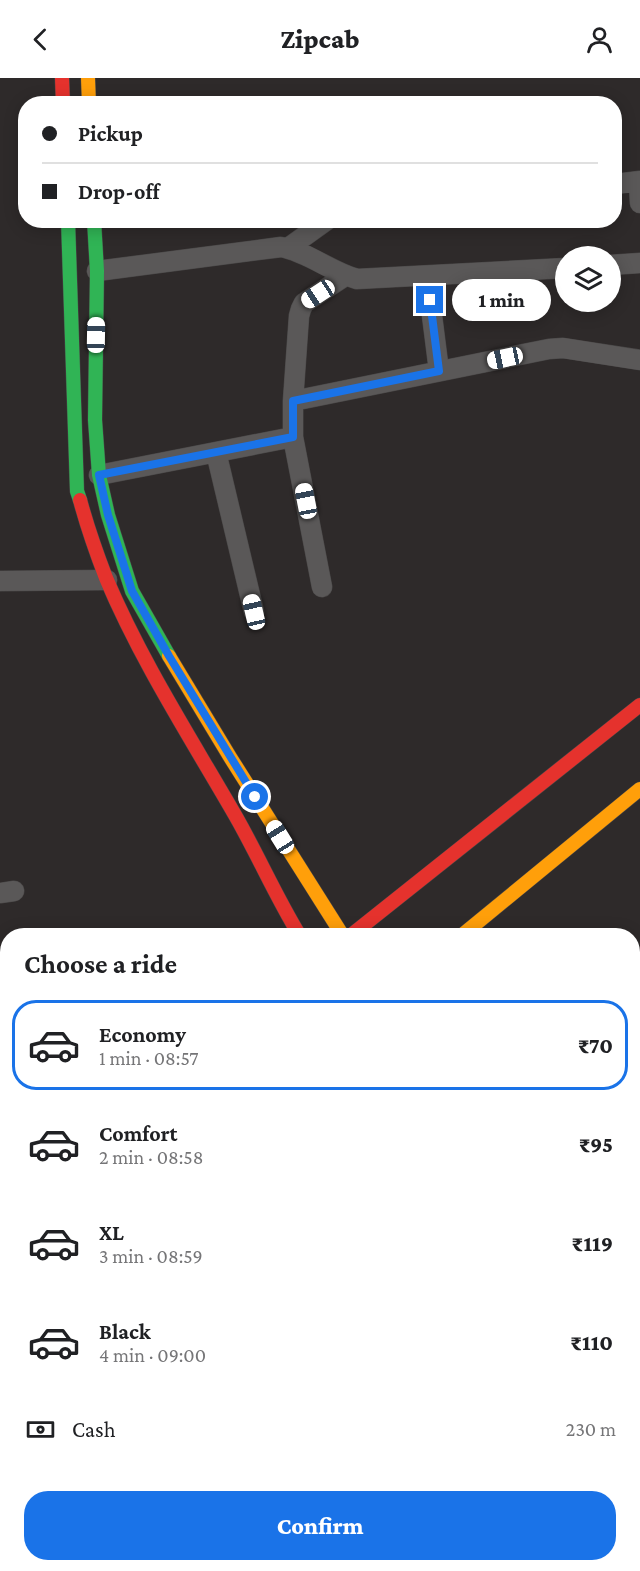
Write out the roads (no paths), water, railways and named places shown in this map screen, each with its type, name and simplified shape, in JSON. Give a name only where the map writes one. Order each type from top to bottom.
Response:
[{"type":"street","points":[[62,78],[63,96]]},
{"type":"street","points":[[88,78],[89,96]]},
{"type":"street","points":[[622,183],[639,182],[640,203]]},
{"type":"street","points":[[68,228],[77,491],[82,511],[107,580],[138,647],[241,825],[285,914],[295,928]]},
{"type":"street","points":[[94,228],[97,271],[94,420],[99,475],[108,515],[132,591],[218,737],[338,928]]},
{"type":"street","points":[[288,248],[316,228]]},
{"type":"street","points":[[97,271],[281,247],[288,248],[345,276],[369,280],[555,269]]},
{"type":"street","points":[[621,264],[640,263]]},
{"type":"street","points":[[322,587],[293,437],[293,401],[301,309],[304,303],[345,276]]},
{"type":"street","points":[[427,276],[439,371]]},
{"type":"street","points":[[293,401],[556,348],[640,360]]},
{"type":"street","points":[[99,475],[293,437]]},
{"type":"street","points":[[216,452],[254,612]]},
{"type":"street","points":[[0,581],[107,580]]},
{"type":"street","points":[[360,928],[640,705]]},
{"type":"street","points":[[471,928],[640,789]]}]
